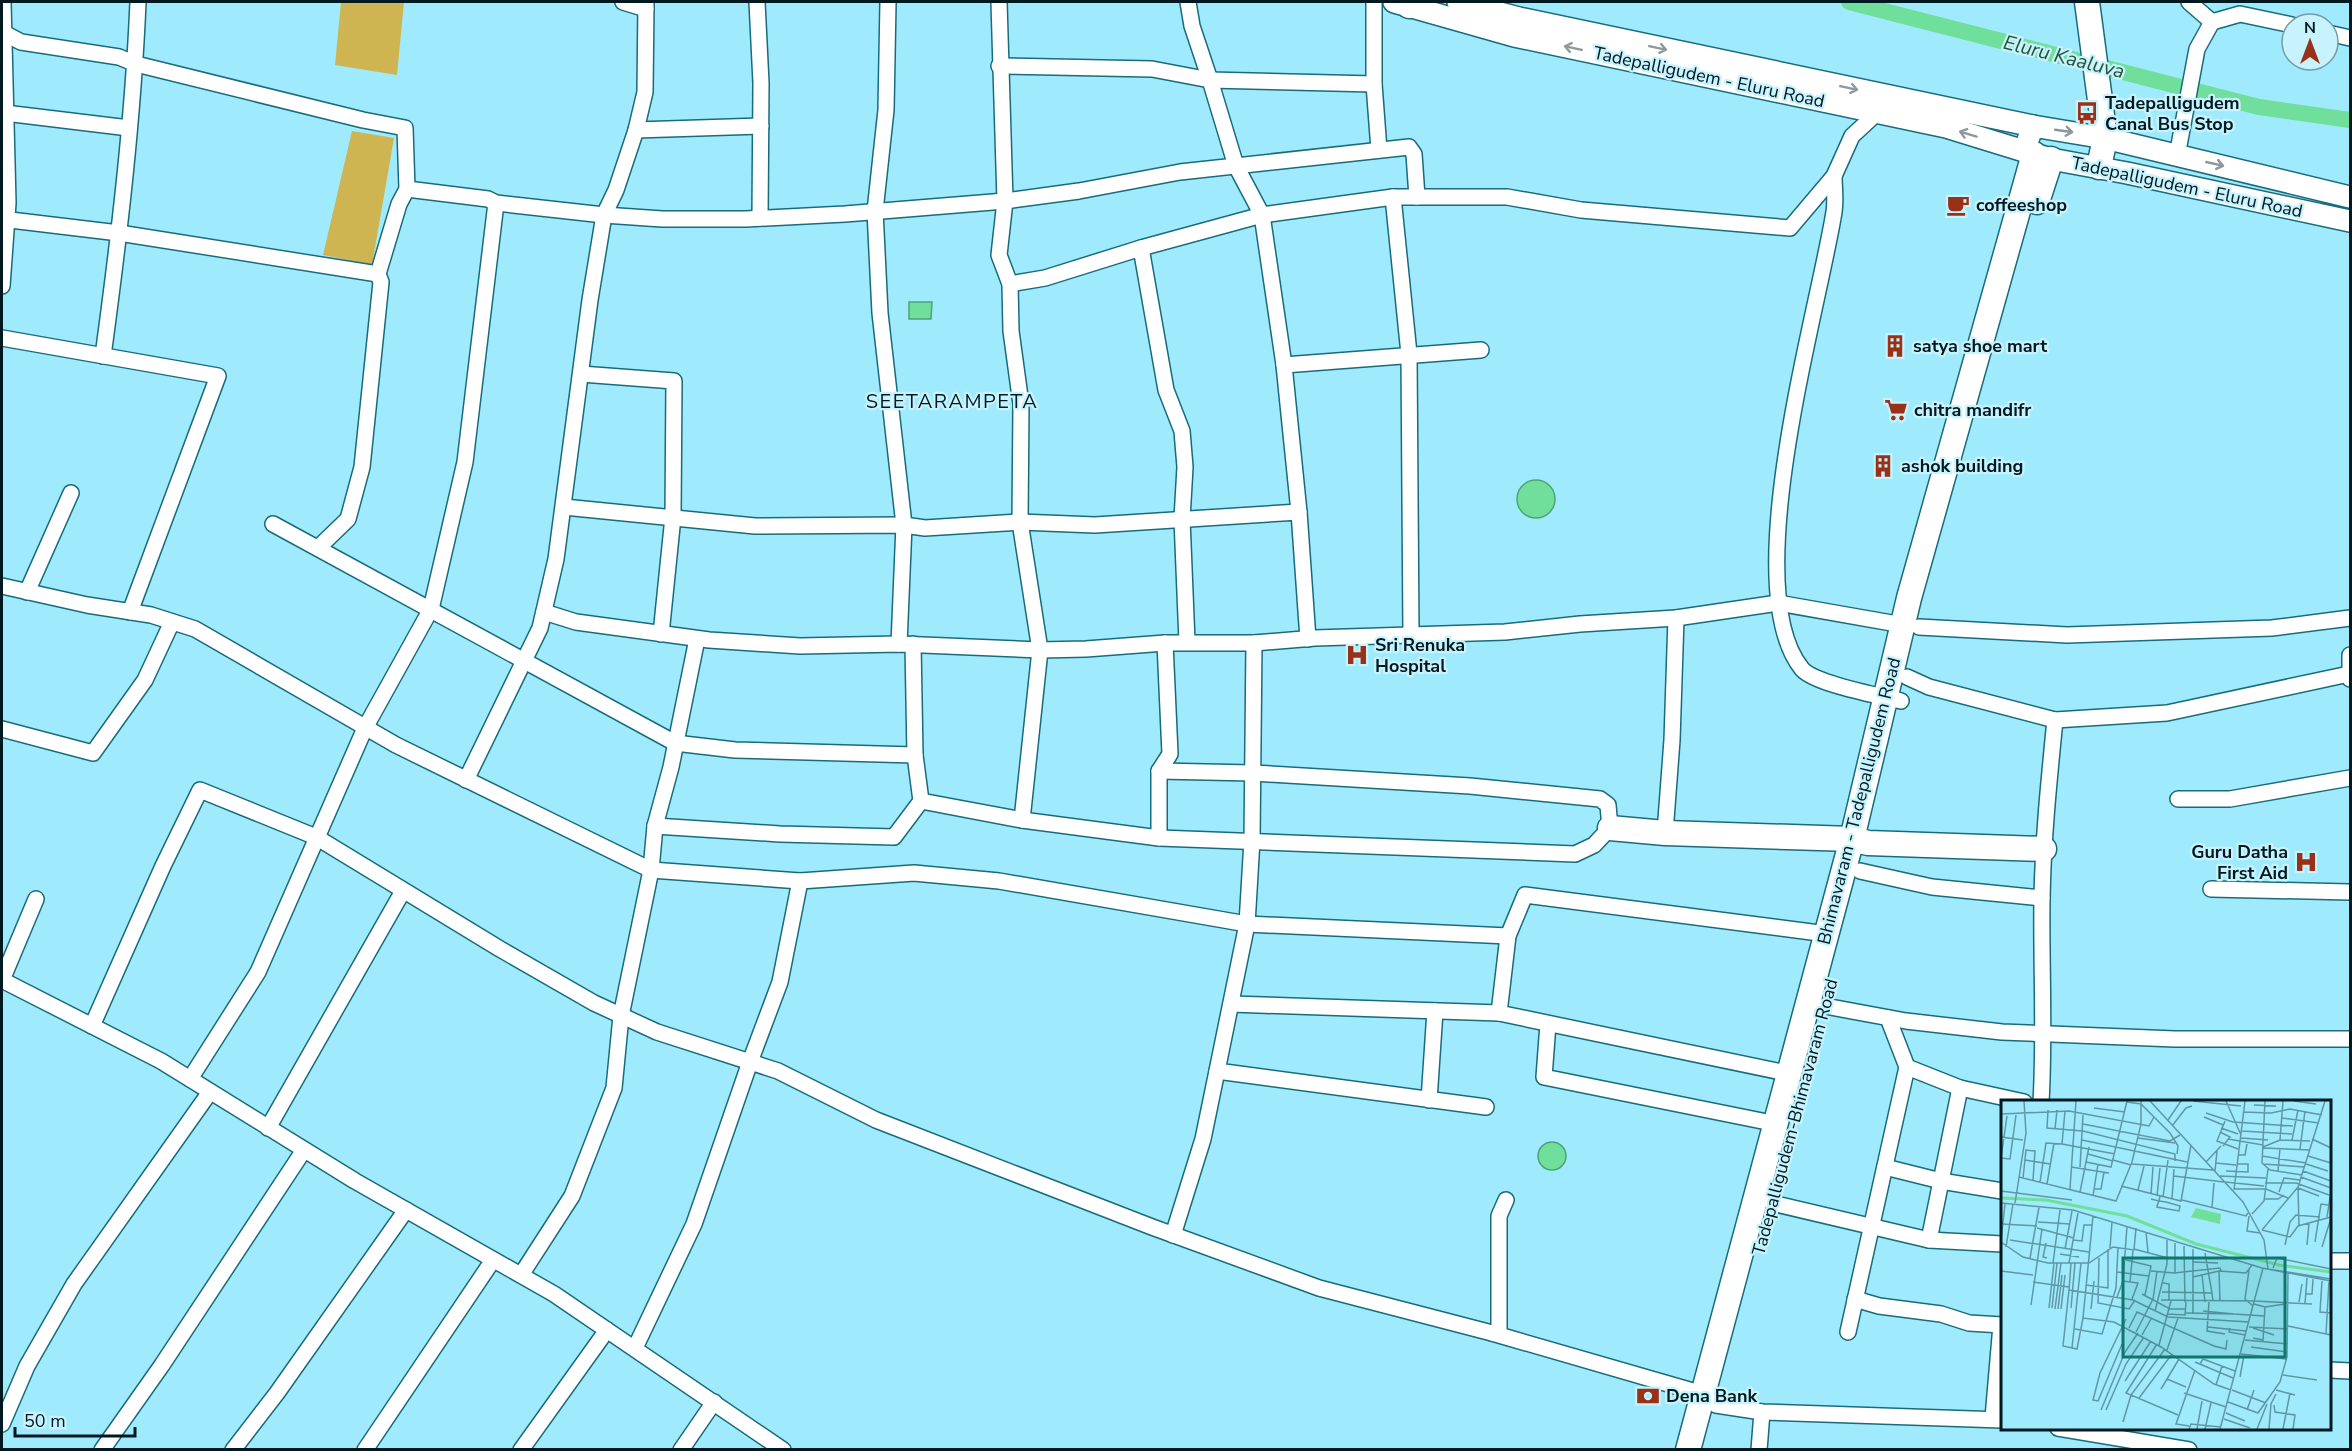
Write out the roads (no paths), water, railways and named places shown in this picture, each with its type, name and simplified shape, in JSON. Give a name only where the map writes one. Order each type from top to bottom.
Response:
[{"type":"main road","name":"Tadepalligudem - Eluru Road","points":[[1458,2],[1519,18],[2033,126],[2105,138],[2350,197]]},
{"type":"main road","points":[[2087,2],[2105,138],[2099,167]]},
{"type":"main road","name":"Tadepalligudem - Eluru Road","points":[[1405,3],[1514,36],[1946,127],[2036,155],[2350,221]]},
{"type":"main road","points":[[2033,126],[2036,155]]},
{"type":"main road","name":"Bhimavaram - Tadepalligudem Road","points":[[1893,699],[2003,260],[2036,155]]},
{"type":"main road","name":"Tadepalligudem-Bhimavaram Road","points":[[1704,1449],[1709,1399],[1772,1203],[1825,1006],[1846,895],[1860,871],[1860,841],[1893,699],[1907,677],[1911,626]]},
{"type":"main road","points":[[1610,828],[1665,833],[2044,849]]},
{"type":"main road","name":"Bhimavaram - Tadepalligudem Road","points":[[1688,1449],[1709,1399],[1827,934],[1846,895],[1860,841]]},
{"type":"street","points":[[2,286],[4,219],[8,203],[3,2]]},
{"type":"street","points":[[103,356],[119,233],[136,64],[138,2]]},
{"type":"street","points":[[466,780],[540,628],[556,559],[590,300],[604,216],[616,190],[636,130],[645,92],[646,5],[623,2]]},
{"type":"street","points":[[757,2],[761,126],[760,218]]},
{"type":"street","points":[[655,826],[780,834],[894,837],[921,801],[906,644],[904,525],[880,313],[875,211],[886,110],[888,2]]},
{"type":"street","points":[[999,2],[999,66],[1005,201],[999,255],[1010,284],[1011,331],[1021,404],[1020,522],[1040,650],[1022,820]]},
{"type":"street","points":[[1188,2],[1192,26],[1236,166],[1262,215],[1284,365],[1299,512],[1308,639]]},
{"type":"street","points":[[1374,2],[1374,84],[1379,150]]},
{"type":"street","points":[[2189,2],[2212,22]]},
{"type":"street","points":[[2177,156],[2197,49],[2212,22],[2240,14],[2280,22]]},
{"type":"street","points":[[3,32],[21,42],[119,57],[136,64],[363,120],[405,128],[407,189],[399,204],[378,274],[381,282],[362,467],[348,519],[318,548]]},
{"type":"street","points":[[999,66],[1152,69],[1210,80],[1374,84]]},
{"type":"street","points":[[1010,284],[1045,278],[1141,248],[1262,215],[1393,197],[1507,197],[1581,210],[1790,228],[1834,176],[1852,136],[1878,112]]},
{"type":"street","points":[[5,113],[129,128]]},
{"type":"street","points":[[636,130],[761,126]]},
{"type":"street","points":[[407,189],[604,216],[662,219],[760,218],[1005,201],[1180,172],[1409,147],[1414,154],[1417,197]]},
{"type":"street","points":[[1834,176],[1834,210],[1793,410],[1785,467],[1777,552],[1778,603],[1790,646],[1803,671],[1834,685],[1893,699]]},
{"type":"street","points":[[1393,197],[1409,354],[1411,636]]},
{"type":"street","points":[[190,1079],[258,972],[365,728],[430,609],[465,462],[496,203]]},
{"type":"street","points":[[4,219],[119,233],[378,274]]},
{"type":"street","points":[[1141,248],[1166,390],[1182,431],[1185,467],[1182,519],[1187,642]]},
{"type":"street","points":[[2,338],[218,376],[130,612]]},
{"type":"street","points":[[1284,365],[1481,350]]},
{"type":"street","points":[[581,374],[674,381],[673,517],[661,634]]},
{"type":"street","points":[[27,592],[71,493]]},
{"type":"street","points":[[564,507],[755,526],[904,525],[925,528],[1020,522],[1095,525],[1299,512]]},
{"type":"street","points":[[273,524],[675,743],[735,750],[915,755]]},
{"type":"street","points":[[2,586],[130,612],[195,629],[365,728],[651,870],[800,881],[914,873],[999,881],[1247,924],[1508,936]]},
{"type":"street","points":[[544,612],[576,622],[697,639],[800,646],[906,644],[1040,650],[1187,642],[1254,643],[1505,632],[1580,624],[1676,618],[1778,603],[1911,626],[2067,635],[2272,628],[2350,618]]},
{"type":"street","points":[[1665,833],[1672,740],[1676,618]]},
{"type":"street","points":[[2,729],[93,753],[146,680],[172,622]]},
{"type":"street","points":[[521,1275],[572,1196],[614,1088],[621,1016],[651,870],[655,826],[671,767],[697,639]]},
{"type":"street","points":[[1159,838],[1159,771],[1170,754],[1165,643]]},
{"type":"street","points":[[1173,1235],[1203,1139],[1247,924],[1252,840],[1254,643]]},
{"type":"street","points":[[1907,677],[1929,687],[2055,720],[2167,712],[2350,677],[2350,655]]},
{"type":"street","points":[[2041,1100],[2042,898],[2055,720]]},
{"type":"street","points":[[921,801],[1022,820],[1159,838],[1575,854],[1594,845],[1610,828],[1608,805],[1600,799],[1470,786],[1253,773],[1159,771]]},
{"type":"street","points":[[2178,800],[2230,800],[2350,778]]},
{"type":"street","points":[[92,1026],[163,866],[200,790],[316,837],[500,949],[621,1016],[657,1032],[778,1071],[876,1120],[1173,1235],[1318,1288],[1492,1333],[1709,1399],[1762,1412],[1998,1419],[2001,1348]]},
{"type":"street","points":[[1860,871],[1932,887],[2042,898]]},
{"type":"street","points":[[635,1348],[694,1224],[780,982],[800,881]]},
{"type":"street","points":[[2211,889],[2350,892]]},
{"type":"street","points":[[268,1128],[404,891]]},
{"type":"street","points":[[1499,1013],[1508,936],[1526,895],[1827,934]]},
{"type":"street","points":[[36,899],[2,980],[161,1061],[304,1150],[554,1294],[783,1449]]},
{"type":"street","points":[[1232,1004],[1499,1013],[1791,1074]]},
{"type":"street","points":[[1825,1006],[1888,1018],[2002,1032],[2175,1039],[2350,1039]]},
{"type":"street","points":[[1429,1100],[1435,1011]]},
{"type":"street","points":[[1848,1332],[1907,1067],[1888,1018]]},
{"type":"street","points":[[1548,1024],[1544,1077],[1777,1124]]},
{"type":"street","points":[[1907,1067],[1959,1088],[2019,1100]]},
{"type":"street","points":[[1217,1071],[1486,1107]]},
{"type":"street","points":[[1929,1239],[1959,1088]]},
{"type":"street","points":[[2,1419],[27,1366],[74,1284],[210,1092]]},
{"type":"street","points":[[102,1449],[162,1365],[304,1150]]},
{"type":"street","points":[[1885,1167],[1941,1181],[2001,1191]]},
{"type":"street","points":[[1492,1333],[1499,1331],[1499,1216],[1506,1200]]},
{"type":"street","points":[[1772,1203],[1929,1239],[2001,1244]]},
{"type":"street","points":[[233,1449],[277,1393],[406,1210]]},
{"type":"street","points":[[365,1449],[493,1260]]},
{"type":"street","points":[[2331,1261],[2350,1261]]},
{"type":"street","points":[[1855,1299],[1879,1306],[1941,1314],[1970,1323],[2001,1325]]},
{"type":"street","points":[[521,1449],[607,1330]]},
{"type":"street","points":[[2331,1370],[2350,1371]]},
{"type":"street","points":[[681,1449],[714,1402]]},
{"type":"street","points":[[1759,1449],[1762,1412]]},
{"type":"street","points":[[2070,1430],[2189,1449]]},
{"type":"waterway","name":"Eluru Kaaluva","points":[[1849,2],[2259,107],[2350,120]]},
{"type":"place","name":"Tadepalligudem Canal Bus Stop","points":[[2087,113]]},
{"type":"place","name":"coffeeshop","points":[[1958,205]]},
{"type":"place","name":"satya shoe mart","points":[[1895,346]]},
{"type":"place","name":"chitra mandifr","points":[[1896,410]]},
{"type":"place","name":"ashok building","points":[[1883,466]]},
{"type":"place","name":"Sri Renuka Hospital","points":[[1357,655]]},
{"type":"place","name":"Guru Datha First Aid","points":[[2306,862]]},
{"type":"place","name":"Dena Bank","points":[[1648,1396]]},
{"type":"district","name":"SEETARAMPETA","points":[[952,401]]}]
